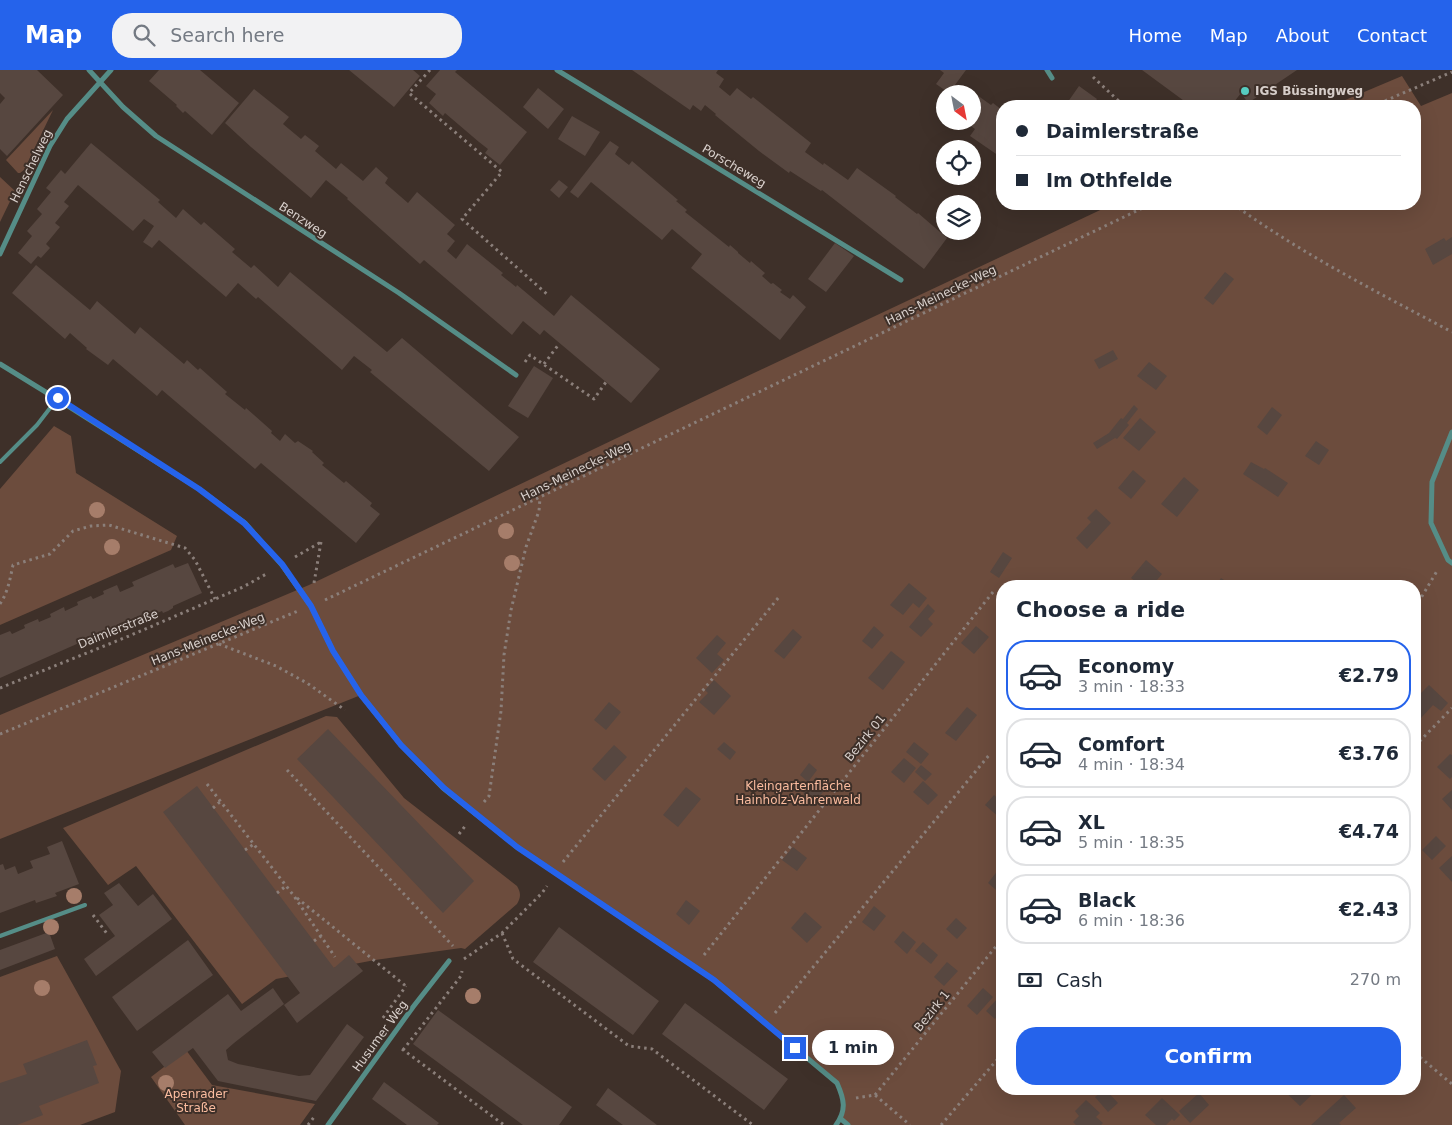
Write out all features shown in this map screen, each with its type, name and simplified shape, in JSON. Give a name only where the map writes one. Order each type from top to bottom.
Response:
[{"type":"street","name":"Benzweg","points":[[89,70],[123,107],[156,136],[399,293],[516,375]]},
{"type":"street","name":"Henschelweg","points":[[0,254],[50,146],[67,119],[111,70]]},
{"type":"street","name":"Porscheweg","points":[[557,70],[901,280]]},
{"type":"street","points":[[1047,70],[1052,78]]},
{"type":"street","points":[[0,364],[58,398],[199,489],[244,523],[282,564],[311,606],[333,651],[361,695],[401,745],[444,788],[474,814],[517,847],[714,980],[837,1083],[844,1100],[840,1119],[836,1125]]},
{"type":"street","points":[[1450,562],[1431,523],[1432,482],[1452,432]]},
{"type":"street","name":"Husumer Weg","points":[[328,1125],[449,961]]},
{"type":"street","points":[[840,1119],[848,1125]]},
{"type":"lane","points":[[0,462],[37,424],[58,398]]},
{"type":"lane","points":[[0,936],[85,904]]},
{"type":"path","points":[[430,70],[409,93],[502,172],[462,219],[548,295]]},
{"type":"path","points":[[1387,100],[1452,72]]},
{"type":"path","points":[[1093,77],[1118,100]]},
{"type":"path","name":"Hans-Meinecke-Weg","points":[[0,734],[348,590],[1139,210]]},
{"type":"path","points":[[1241,210],[1266,228],[1343,274],[1452,332]]},
{"type":"path","points":[[544,364],[559,344]]},
{"type":"path","points":[[516,375],[530,355],[594,399],[606,382]]},
{"type":"path","points":[[489,796],[501,711],[504,655],[511,610],[526,547],[540,511],[540,497]]},
{"type":"path","points":[[0,604],[4,598],[13,565],[50,554],[74,531],[91,526],[109,525],[184,548],[195,560],[215,599]]},
{"type":"path","points":[[311,606],[321,542]]},
{"type":"path","points":[[1421,598],[1437,570],[1450,562]]},
{"type":"path","name":"Daimlerstraße","points":[[0,688],[243,587]]},
{"type":"path","name":"Bezirk 01","points":[[694,967],[994,592]]},
{"type":"path","points":[[555,872],[779,597]]},
{"type":"path","points":[[218,644],[276,666],[307,683],[344,710]]},
{"type":"path","points":[[1421,740],[1452,708]]},
{"type":"path","points":[[766,1024],[990,754]]},
{"type":"path","points":[[287,770],[466,959]]},
{"type":"path","points":[[208,784],[294,896],[334,957]]},
{"type":"path","points":[[213,808],[221,801]]},
{"type":"path","points":[[245,850],[254,844]]},
{"type":"path","points":[[277,893],[286,886]]},
{"type":"path","points":[[449,961],[466,959],[502,933],[542,893]]},
{"type":"path","points":[[294,896],[420,998]]},
{"type":"path","points":[[85,904],[108,935]]},
{"type":"path","points":[[502,933],[513,959],[629,1046],[652,1049],[753,1125]]},
{"type":"path","points":[[314,941],[321,936]]},
{"type":"path","name":"Bezirk 1","points":[[875,1095],[996,946]]},
{"type":"path","points":[[389,1040],[504,1125]]},
{"type":"path","points":[[1421,1058],[1452,1084]]},
{"type":"path","points":[[941,1125],[996,1061]]},
{"type":"path","points":[[844,1100],[875,1095],[910,1125]]},
{"type":"green space","name":"Kleingartenfläche Hainholz-Vahrenwald","points":[[1402,76],[1417,100],[1345,100]]},
{"type":"green space","name":"Kleingartenfläche Hainholz-Vahrenwald","points":[[1452,93],[1452,1125],[848,1125],[841,1119],[844,1100],[837,1083],[714,979],[517,847],[443,788],[401,745],[361,695],[0,839],[0,715],[309,585],[1100,210],[1421,210],[1421,106]]},
{"type":"green space","points":[[53,110],[24,170],[18,173],[6,160]]},
{"type":"green space","points":[[0,177],[15,191],[0,222]]},
{"type":"green space","points":[[54,426],[71,436],[76,473],[177,536],[171,550],[0,625],[0,489]]},
{"type":"green space","points":[[326,716],[337,717],[404,798],[517,886],[520,893],[519,899],[517,904],[465,949],[375,960],[276,979],[242,1004],[136,866],[108,885],[63,828]]},
{"type":"green space","points":[[57,956],[121,1071],[115,1112],[80,1125],[0,1125],[0,977]]},
{"type":"green space","name":"Apenrader Straße","points":[[186,1050],[212,1085],[315,1104],[300,1125],[185,1125],[151,1077]]},
{"type":"building","points":[[0,70],[37,70],[63,95],[7,156],[0,149],[0,104],[5,98],[0,93]]},
{"type":"building","points":[[159,70],[200,70],[239,103],[212,135],[185,111],[183,113],[177,105],[149,81]]},
{"type":"building","points":[[349,70],[413,70],[420,76],[394,107]]},
{"type":"building","points":[[440,70],[457,70],[455,72],[527,132],[500,165],[485,153],[488,149],[445,113],[443,116],[429,103],[436,94],[426,86]]},
{"type":"building","points":[[632,70],[718,70],[716,73],[724,79],[719,87],[730,96],[737,88],[751,99],[753,97],[811,143],[805,152],[848,180],[857,168],[936,229],[936,240],[946,240],[924,269],[822,190],[790,171],[789,173],[759,151],[705,105],[701,111],[693,105],[690,110]]},
{"type":"building","points":[[940,70],[966,70],[955,85],[937,85],[936,84],[944,73]]},
{"type":"building","points":[[1142,70],[1297,70],[1252,100],[1246,100],[1241,93],[1236,100],[1183,100]]},
{"type":"building","points":[[1079,86],[1097,99],[1096,100],[1069,100]]},
{"type":"building","points":[[538,88],[564,109],[548,129],[523,107]]},
{"type":"building","points":[[254,89],[289,117],[283,124],[301,139],[305,135],[319,146],[315,151],[336,169],[341,163],[363,181],[376,167],[388,178],[385,183],[408,203],[417,192],[455,225],[447,234],[455,241],[447,251],[456,259],[467,244],[503,273],[501,275],[516,287],[517,285],[554,316],[571,295],[660,369],[631,403],[544,330],[540,335],[523,321],[512,335],[424,260],[420,264],[326,180],[311,198],[225,123]]},
{"type":"building","points":[[981,98],[991,105],[993,103],[996,105],[996,154],[981,144],[981,140],[976,140],[970,136],[974,130],[981,130]]},
{"type":"building","points":[[572,116],[600,132],[585,156],[558,139]]},
{"type":"building","points":[[610,141],[619,147],[615,154],[629,165],[632,161],[678,200],[676,201],[687,210],[685,212],[765,273],[762,276],[782,290],[780,292],[790,299],[793,295],[806,307],[780,340],[691,268],[702,254],[672,229],[662,240],[591,182],[578,198],[570,192]]},
{"type":"building","points":[[91,143],[160,200],[158,202],[176,218],[183,209],[201,225],[204,222],[235,249],[232,252],[251,268],[254,265],[278,287],[290,272],[387,352],[402,338],[519,437],[489,471],[370,372],[372,370],[354,356],[342,370],[258,297],[256,299],[238,283],[226,297],[159,240],[152,248],[143,242],[154,226],[144,219],[133,231],[78,185],[64,202],[69,206],[55,223],[60,227],[46,244],[50,248],[41,258],[38,256],[31,264],[18,253],[32,236],[27,231],[42,214],[37,209],[51,192],[46,188],[61,170],[65,174]]},
{"type":"building","points":[[559,180],[568,187],[559,198],[550,190]]},
{"type":"building","points":[[1452,237],[1452,254],[1433,265],[1425,249],[1444,238],[1446,241]]},
{"type":"building","points":[[835,243],[854,256],[826,292],[808,279]]},
{"type":"building","points":[[36,265],[90,310],[97,301],[135,334],[140,327],[184,364],[187,360],[198,370],[200,368],[227,392],[225,394],[245,410],[246,408],[272,431],[271,433],[280,441],[285,434],[295,443],[298,441],[313,451],[324,463],[322,465],[344,483],[346,481],[372,503],[370,506],[380,514],[356,543],[261,463],[255,469],[162,390],[157,396],[113,359],[108,365],[86,349],[70,333],[65,339],[12,293]]},
{"type":"building","points":[[1225,272],[1234,279],[1213,305],[1204,298]]},
{"type":"building","points":[[1113,350],[1118,359],[1099,369],[1094,360]]},
{"type":"building","points":[[1149,362],[1167,376],[1156,390],[1137,376]]},
{"type":"building","points":[[534,366],[553,378],[528,418],[508,406]]},
{"type":"building","points":[[1134,405],[1138,409],[1127,423],[1129,425],[1117,439],[1115,438],[1097,449],[1093,443],[1109,433]]},
{"type":"building","points":[[1272,407],[1282,415],[1267,435],[1257,427]]},
{"type":"building","points":[[1140,418],[1156,432],[1139,451],[1123,438]]},
{"type":"building","points":[[1316,441],[1329,450],[1319,465],[1305,456]]},
{"type":"building","points":[[1251,462],[1265,468],[1288,483],[1278,497],[1243,474]]},
{"type":"building","points":[[1133,470],[1146,481],[1131,499],[1118,488]]},
{"type":"building","points":[[1184,477],[1199,490],[1177,517],[1161,504]]},
{"type":"building","points":[[1096,509],[1111,523],[1087,549],[1076,538],[1091,522],[1087,518]]},
{"type":"building","points":[[1003,552],[1012,558],[999,578],[990,572]]},
{"type":"building","points":[[1146,560],[1162,574],[1157,580],[1134,580],[1131,578]]},
{"type":"building","points":[[188,563],[202,593],[173,606],[168,611],[163,613],[162,611],[134,623],[133,620],[0,678],[0,635],[10,631],[12,634],[25,628],[24,625],[38,619],[39,622],[51,617],[50,614],[64,607],[65,611],[78,605],[77,602],[91,596],[93,599],[104,594],[103,591],[117,585],[120,592],[134,586],[132,582],[173,564],[175,568]]},
{"type":"building","points":[[909,583],[927,598],[919,608],[913,603],[903,615],[890,605]]},
{"type":"building","points":[[928,604],[935,611],[928,619],[933,624],[921,637],[909,627]]},
{"type":"building","points":[[874,626],[884,635],[872,649],[862,641]]},
{"type":"building","points":[[976,626],[989,637],[974,654],[961,643]]},
{"type":"building","points":[[793,629],[802,637],[784,659],[774,651]]},
{"type":"building","points":[[717,635],[726,643],[717,654],[724,660],[712,673],[696,658]]},
{"type":"building","points":[[891,651],[905,662],[883,690],[868,678]]},
{"type":"building","points":[[714,680],[731,696],[714,715],[699,702],[708,693],[705,690]]},
{"type":"building","points":[[1429,685],[1448,703],[1441,711],[1433,705],[1421,718],[1421,693]]},
{"type":"building","points":[[609,702],[621,712],[606,730],[594,720]]},
{"type":"building","points":[[967,707],[977,715],[956,741],[945,733]]},
{"type":"building","points":[[328,729],[474,881],[443,913],[297,759]]},
{"type":"building","points":[[724,742],[736,752],[730,760],[717,749]]},
{"type":"building","points":[[914,742],[929,754],[921,764],[906,752]]},
{"type":"building","points":[[614,745],[627,757],[605,781],[592,769]]},
{"type":"building","points":[[1450,754],[1452,755],[1452,777],[1450,779],[1437,767]]},
{"type":"building","points":[[904,758],[916,768],[904,783],[891,772]]},
{"type":"building","points":[[809,763],[817,770],[808,782],[800,775]]},
{"type":"building","points":[[921,765],[932,774],[925,781],[915,772]]},
{"type":"building","points":[[816,777],[828,786],[815,802],[803,793]]},
{"type":"building","points":[[923,781],[938,795],[928,805],[913,792]]},
{"type":"building","points":[[197,786],[334,968],[349,955],[363,971],[297,1023],[284,1005],[300,993],[163,812]]},
{"type":"building","points":[[686,787],[701,799],[678,827],[663,815]]},
{"type":"building","points":[[1452,790],[1452,810],[1442,799]]},
{"type":"building","points":[[994,795],[996,797],[996,815],[985,805]]},
{"type":"building","points":[[1436,836],[1446,846],[1432,860],[1422,850]]},
{"type":"building","points":[[62,841],[79,884],[55,893],[57,896],[36,903],[35,900],[0,913],[0,865],[3,864],[5,870],[15,866],[18,874],[33,868],[30,861],[50,854],[47,847]]},
{"type":"building","points":[[793,847],[807,858],[797,871],[782,860]]},
{"type":"building","points":[[1452,856],[1452,882],[1439,868]]},
{"type":"building","points":[[996,873],[996,890],[988,883]]},
{"type":"building","points":[[119,883],[138,906],[153,894],[172,919],[96,976],[84,959],[115,936],[99,915],[113,905],[104,893]]},
{"type":"building","points":[[686,900],[700,911],[689,925],[676,914]]},
{"type":"building","points":[[874,906],[886,916],[874,931],[862,922]]},
{"type":"building","points":[[805,912],[822,927],[807,943],[791,928]]},
{"type":"building","points":[[956,918],[967,928],[957,939],[946,929]]},
{"type":"building","points":[[559,927],[659,1001],[633,1035],[533,962]]},
{"type":"building","points":[[903,931],[916,942],[907,954],[894,942]]},
{"type":"building","points":[[49,932],[55,949],[0,970],[0,950]]},
{"type":"building","points":[[188,940],[213,975],[137,1031],[112,997]]},
{"type":"building","points":[[923,942],[938,955],[931,964],[915,951]]},
{"type":"building","points":[[947,962],[958,971],[944,986],[934,977]]},
{"type":"building","points":[[273,988],[284,1004],[226,1050],[228,1060],[238,1064],[299,1076],[310,1075],[347,1024],[364,1037],[316,1101],[218,1081],[193,1048],[165,1068],[152,1052],[228,994],[241,1011]]},
{"type":"building","points":[[983,988],[993,997],[977,1015],[967,1006]]},
{"type":"building","points":[[996,1000],[995,1019],[986,1011]]},
{"type":"building","points":[[685,1003],[788,1079],[764,1110],[662,1034]]},
{"type":"building","points":[[438,1010],[572,1107],[559,1125],[523,1125],[413,1044]]},
{"type":"building","points":[[87,1040],[97,1065],[93,1066],[99,1083],[39,1106],[43,1115],[17,1125],[0,1125],[0,1083],[27,1074],[23,1064]]},
{"type":"building","points":[[384,1082],[439,1123],[437,1125],[407,1125],[372,1099]]},
{"type":"building","points":[[608,1088],[657,1125],[623,1125],[596,1105]]},
{"type":"building","points":[[1098,1095],[1111,1095],[1118,1103],[1108,1112],[1095,1097]]},
{"type":"building","points":[[1197,1095],[1201,1095],[1209,1105],[1190,1123],[1179,1111]]},
{"type":"building","points":[[1288,1095],[1312,1095],[1300,1106]]},
{"type":"building","points":[[1344,1095],[1356,1108],[1339,1123],[1341,1125],[1311,1125]]},
{"type":"building","points":[[1162,1098],[1180,1115],[1166,1125],[1156,1125],[1145,1115]]},
{"type":"building","points":[[1086,1100],[1100,1113],[1096,1117],[1103,1123],[1101,1125],[1076,1125],[1073,1122],[1079,1116],[1075,1111]]},
{"type":"place","name":"IGS Büssingweg","points":[[1245,91]]},
{"type":"route","points":[[58,398],[199,489],[244,523],[282,564],[311,606],[333,651],[361,695],[401,745],[444,788],[517,847],[714,980],[795,1048]]}]
